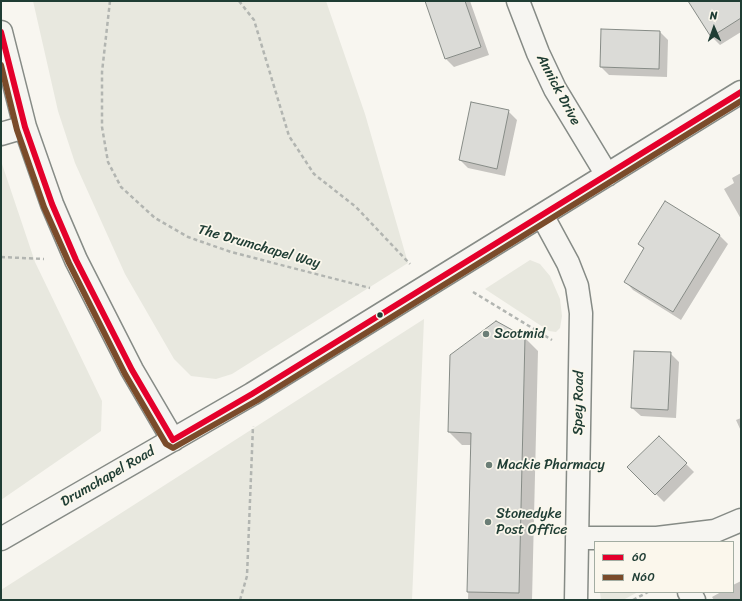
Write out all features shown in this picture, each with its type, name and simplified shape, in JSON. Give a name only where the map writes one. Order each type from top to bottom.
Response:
[{"type":"street","name":"Annick Drive","points":[[518,1],[538,53],[555,89],[606,175]]},
{"type":"street","points":[[1,32],[25,127],[52,204],[76,260],[132,370],[173,440]]},
{"type":"street","name":"Drumchapel Road","points":[[1,539],[252,394],[741,92]]},
{"type":"street","points":[[1,134],[25,127]]},
{"type":"street","name":"Spey Road","points":[[542,215],[568,263],[577,286],[581,313],[576,600]]},
{"type":"street","points":[[577,538],[659,540],[715,531],[741,520]]},
{"type":"path","name":"The Drumchapel Way","points":[[110,1],[102,72],[102,127],[108,162],[121,187],[155,218],[188,237],[231,252],[362,285],[404,300]]},
{"type":"path","points":[[239,1],[254,20],[289,136],[314,174],[356,207],[437,280],[580,357]]},
{"type":"path","points":[[1,257],[76,260]]},
{"type":"path","points":[[240,600],[247,576],[253,438],[252,394]]},
{"type":"path","points":[[633,600],[646,593]]},
{"type":"shaded area","points":[[33,1],[326,1],[365,114],[408,263],[232,374],[216,379],[191,376],[174,359],[125,274],[75,163],[58,111]]},
{"type":"shaded area","points":[[1,161],[35,262],[102,401],[101,431],[1,500]]},
{"type":"shaded area","points":[[530,260],[540,264],[550,276],[560,299],[562,316],[560,328],[556,332],[549,331],[485,289]]},
{"type":"shaded area","points":[[424,319],[412,600],[1,600],[1,590]]},
{"type":"shaded area","points":[[600,593],[636,593],[623,600],[601,600]]},
{"type":"building","points":[[425,1],[465,1],[481,47],[445,59]]},
{"type":"building","points":[[688,1],[741,1],[741,18],[711,37]]},
{"type":"building","points":[[601,29],[660,31],[659,69],[600,67]]},
{"type":"building","points":[[471,102],[509,110],[497,169],[459,160]]},
{"type":"building","points":[[665,201],[720,235],[673,312],[624,282],[644,248],[638,244]]},
{"type":"building","points":[[496,321],[525,337],[519,593],[467,592],[471,433],[448,432],[450,355]]},
{"type":"building","points":[[634,351],[671,352],[668,410],[631,408]]},
{"type":"building","points":[[659,436],[687,463],[655,495],[627,467]]},
{"type":"transit line","name":"60","points":[[1,32],[25,127],[52,204],[76,260],[132,370],[173,440]]},
{"type":"transit line","name":"N60","points":[[1,65],[17,130],[44,207],[69,263],[125,374],[166,444],[173,448],[256,401],[741,101]]},
{"type":"transit line","name":"60","points":[[173,440],[252,394],[741,92]]},
{"type":"place","name":"Scotmid","points":[[486,334]]},
{"type":"place","name":"Mackie Pharmacy","points":[[489,465]]},
{"type":"place","name":"Stonedyke Post Office","points":[[488,522]]}]
